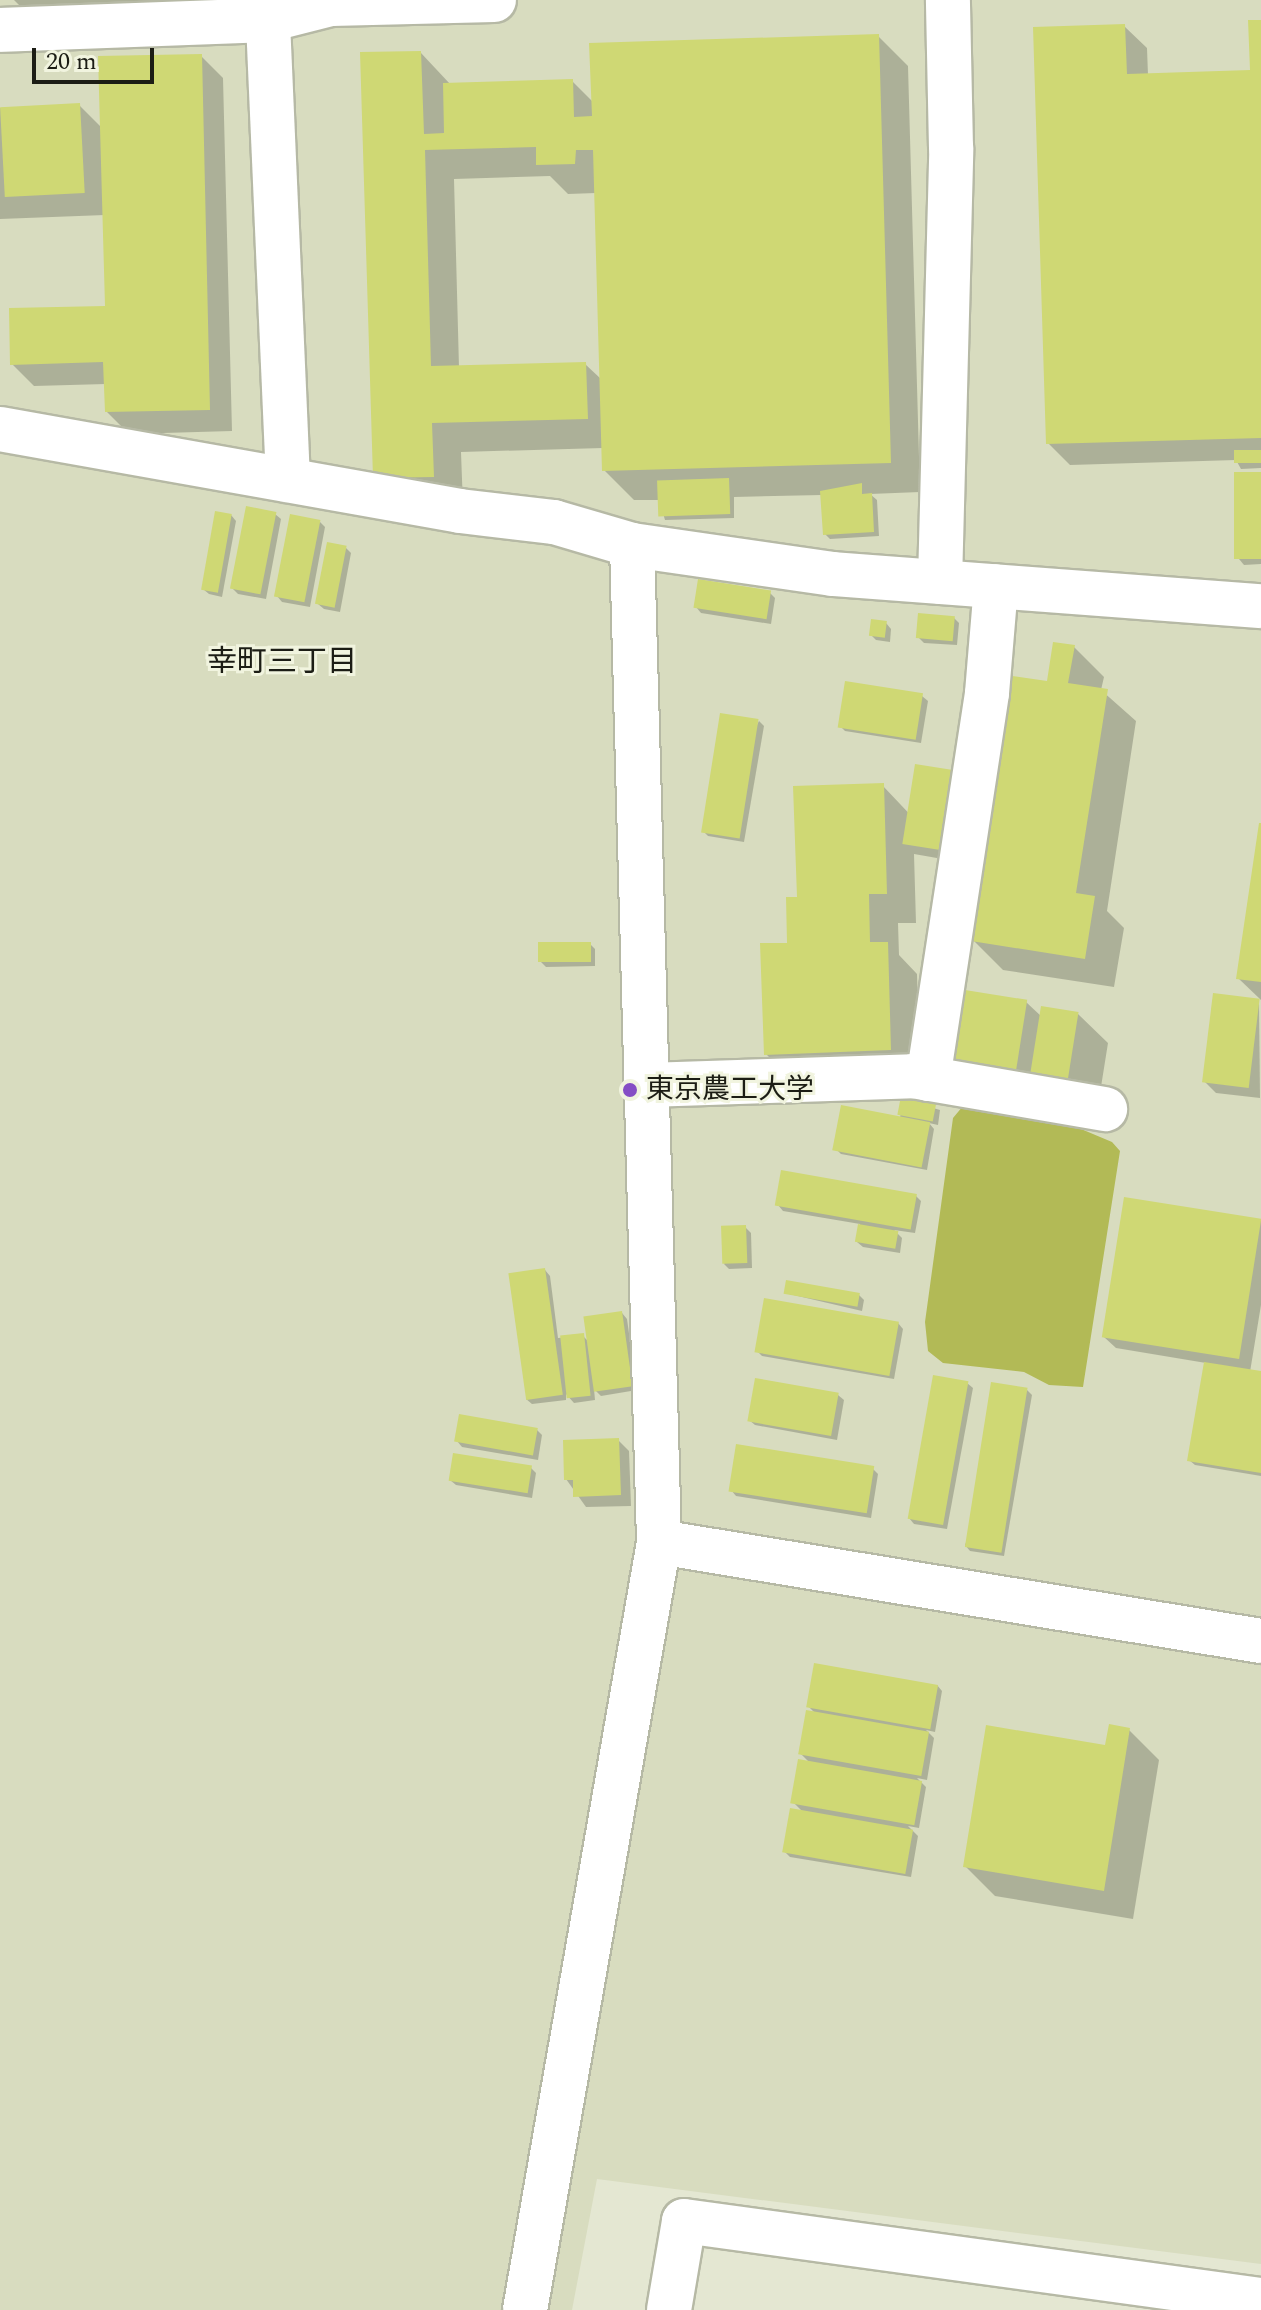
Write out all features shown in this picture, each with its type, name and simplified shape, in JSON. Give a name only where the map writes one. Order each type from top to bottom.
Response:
[{"type":"street","points":[[0,30],[268,20],[331,2],[494,0]]},
{"type":"street","points":[[940,582],[951,148],[948,0]]},
{"type":"street","points":[[268,20],[288,480]]},
{"type":"street","points":[[0,429],[460,511],[554,522],[632,545],[833,574],[1261,606]]},
{"type":"street","points":[[525,2310],[659,1542],[632,545]]},
{"type":"street","points":[[928,1079],[987,693],[996,586]]},
{"type":"street","points":[[647,1085],[928,1079],[1105,1109]]},
{"type":"street","points":[[659,1542],[1261,1641]]},
{"type":"street","points":[[669,2310],[684,2221],[1075,2294],[1261,2300]]},
{"type":"shaded area","name":"東京農工大学","points":[[0,0],[1261,0],[1261,2264],[597,2179],[572,2310],[0,2310]]},
{"type":"green space","points":[[968,1100],[1062,1121],[1112,1142],[1120,1151],[1083,1387],[1049,1385],[1024,1372],[943,1363],[928,1351],[925,1322],[953,1118]]},
{"type":"building","points":[[1248,20],[1261,20],[1261,438],[1046,444],[1033,27],[1125,24],[1127,74],[1250,70]]},
{"type":"building","points":[[879,34],[891,463],[602,471],[593,150],[576,150],[575,164],[536,165],[536,147],[425,150],[431,366],[586,362],[588,419],[432,423],[434,477],[373,478],[360,52],[421,51],[424,134],[444,133],[443,83],[573,79],[574,117],[592,116],[589,43]]},
{"type":"building","points":[[202,54],[210,410],[105,412],[103,362],[10,365],[9,308],[105,306],[98,56]]},
{"type":"building","points":[[80,103],[85,193],[5,197],[0,107]]},
{"type":"building","points":[[1234,450],[1261,450],[1261,463],[1234,463]]},
{"type":"building","points":[[1234,472],[1261,472],[1261,559],[1234,559]]},
{"type":"building","points":[[729,478],[730,514],[658,516],[657,481]]},
{"type":"building","points":[[862,483],[862,494],[872,493],[874,532],[823,535],[820,491]]},
{"type":"building","points":[[246,506],[276,512],[260,594],[230,588]]},
{"type":"building","points":[[215,511],[232,514],[218,593],[201,590]]},
{"type":"building","points":[[290,514],[320,520],[304,602],[274,596]]},
{"type":"building","points":[[327,542],[347,546],[335,608],[315,604]]},
{"type":"building","points":[[698,579],[771,591],[767,619],[693,608]]},
{"type":"building","points":[[918,613],[955,616],[953,641],[916,638]]},
{"type":"building","points":[[871,619],[887,621],[885,638],[869,636]]},
{"type":"building","points":[[1053,642],[1075,645],[1068,683],[1108,689],[1076,893],[1095,896],[1085,959],[971,941],[1012,676],[1047,681]]},
{"type":"building","points":[[845,681],[923,693],[916,740],[838,727]]},
{"type":"building","points":[[720,713],[759,719],[740,839],[701,833]]},
{"type":"building","points":[[915,764],[955,770],[942,850],[902,844]]},
{"type":"building","points":[[884,783],[887,894],[869,894],[870,942],[888,942],[891,1050],[764,1055],[760,943],[787,943],[786,897],[797,897],[793,786]]},
{"type":"building","points":[[1261,823],[1261,982],[1236,979]]},
{"type":"building","points":[[538,942],[591,942],[591,962],[538,962]]},
{"type":"building","points":[[965,990],[1027,1000],[1016,1072],[954,1062]]},
{"type":"building","points":[[1213,993],[1260,999],[1249,1088],[1202,1082]]},
{"type":"building","points":[[1041,1006],[1079,1012],[1067,1084],[1030,1078]]},
{"type":"building","points":[[901,1096],[936,1103],[933,1122],[897,1115]]},
{"type":"building","points":[[841,1105],[930,1122],[922,1168],[832,1150]]},
{"type":"building","points":[[781,1170],[917,1194],[911,1229],[775,1205]]},
{"type":"building","points":[[1124,1197],[1261,1219],[1239,1359],[1102,1337]]},
{"type":"building","points":[[858,1224],[898,1231],[895,1249],[855,1242]]},
{"type":"building","points":[[746,1225],[747,1263],[722,1264],[721,1226]]},
{"type":"building","points":[[545,1268],[563,1395],[526,1400],[508,1273]]},
{"type":"building","points":[[786,1280],[860,1293],[857,1307],[784,1294]]},
{"type":"building","points":[[764,1298],[899,1322],[889,1376],[754,1352]]},
{"type":"building","points":[[622,1311],[633,1386],[594,1392],[583,1316]]},
{"type":"building","points":[[584,1333],[591,1396],[567,1398],[560,1336]]},
{"type":"building","points":[[1204,1362],[1261,1371],[1261,1473],[1187,1461]]},
{"type":"building","points":[[933,1375],[968,1381],[943,1525],[908,1519]]},
{"type":"building","points":[[755,1378],[839,1393],[831,1436],[747,1421]]},
{"type":"building","points":[[991,1382],[1028,1388],[1001,1553],[965,1547]]},
{"type":"building","points":[[459,1414],[538,1428],[533,1455],[454,1442]]},
{"type":"building","points":[[619,1438],[621,1495],[573,1497],[573,1480],[564,1480],[563,1440]]},
{"type":"building","points":[[736,1444],[874,1466],[867,1513],[728,1491]]},
{"type":"building","points":[[453,1453],[532,1466],[528,1493],[449,1481]]},
{"type":"building","points":[[814,1663],[938,1685],[930,1729],[806,1707]]},
{"type":"building","points":[[806,1710],[929,1732],[921,1776],[798,1754]]},
{"type":"building","points":[[1109,1724],[1130,1728],[1104,1891],[963,1867],[986,1725],[1105,1745]]},
{"type":"building","points":[[798,1759],[922,1781],[914,1825],[790,1803]]},
{"type":"building","points":[[790,1808],[913,1830],[905,1874],[782,1852]]},
{"type":"place","name":"東京農工大学","points":[[630,1090]]},
{"type":"district","name":"幸町三丁目","points":[[282,662]]}]
